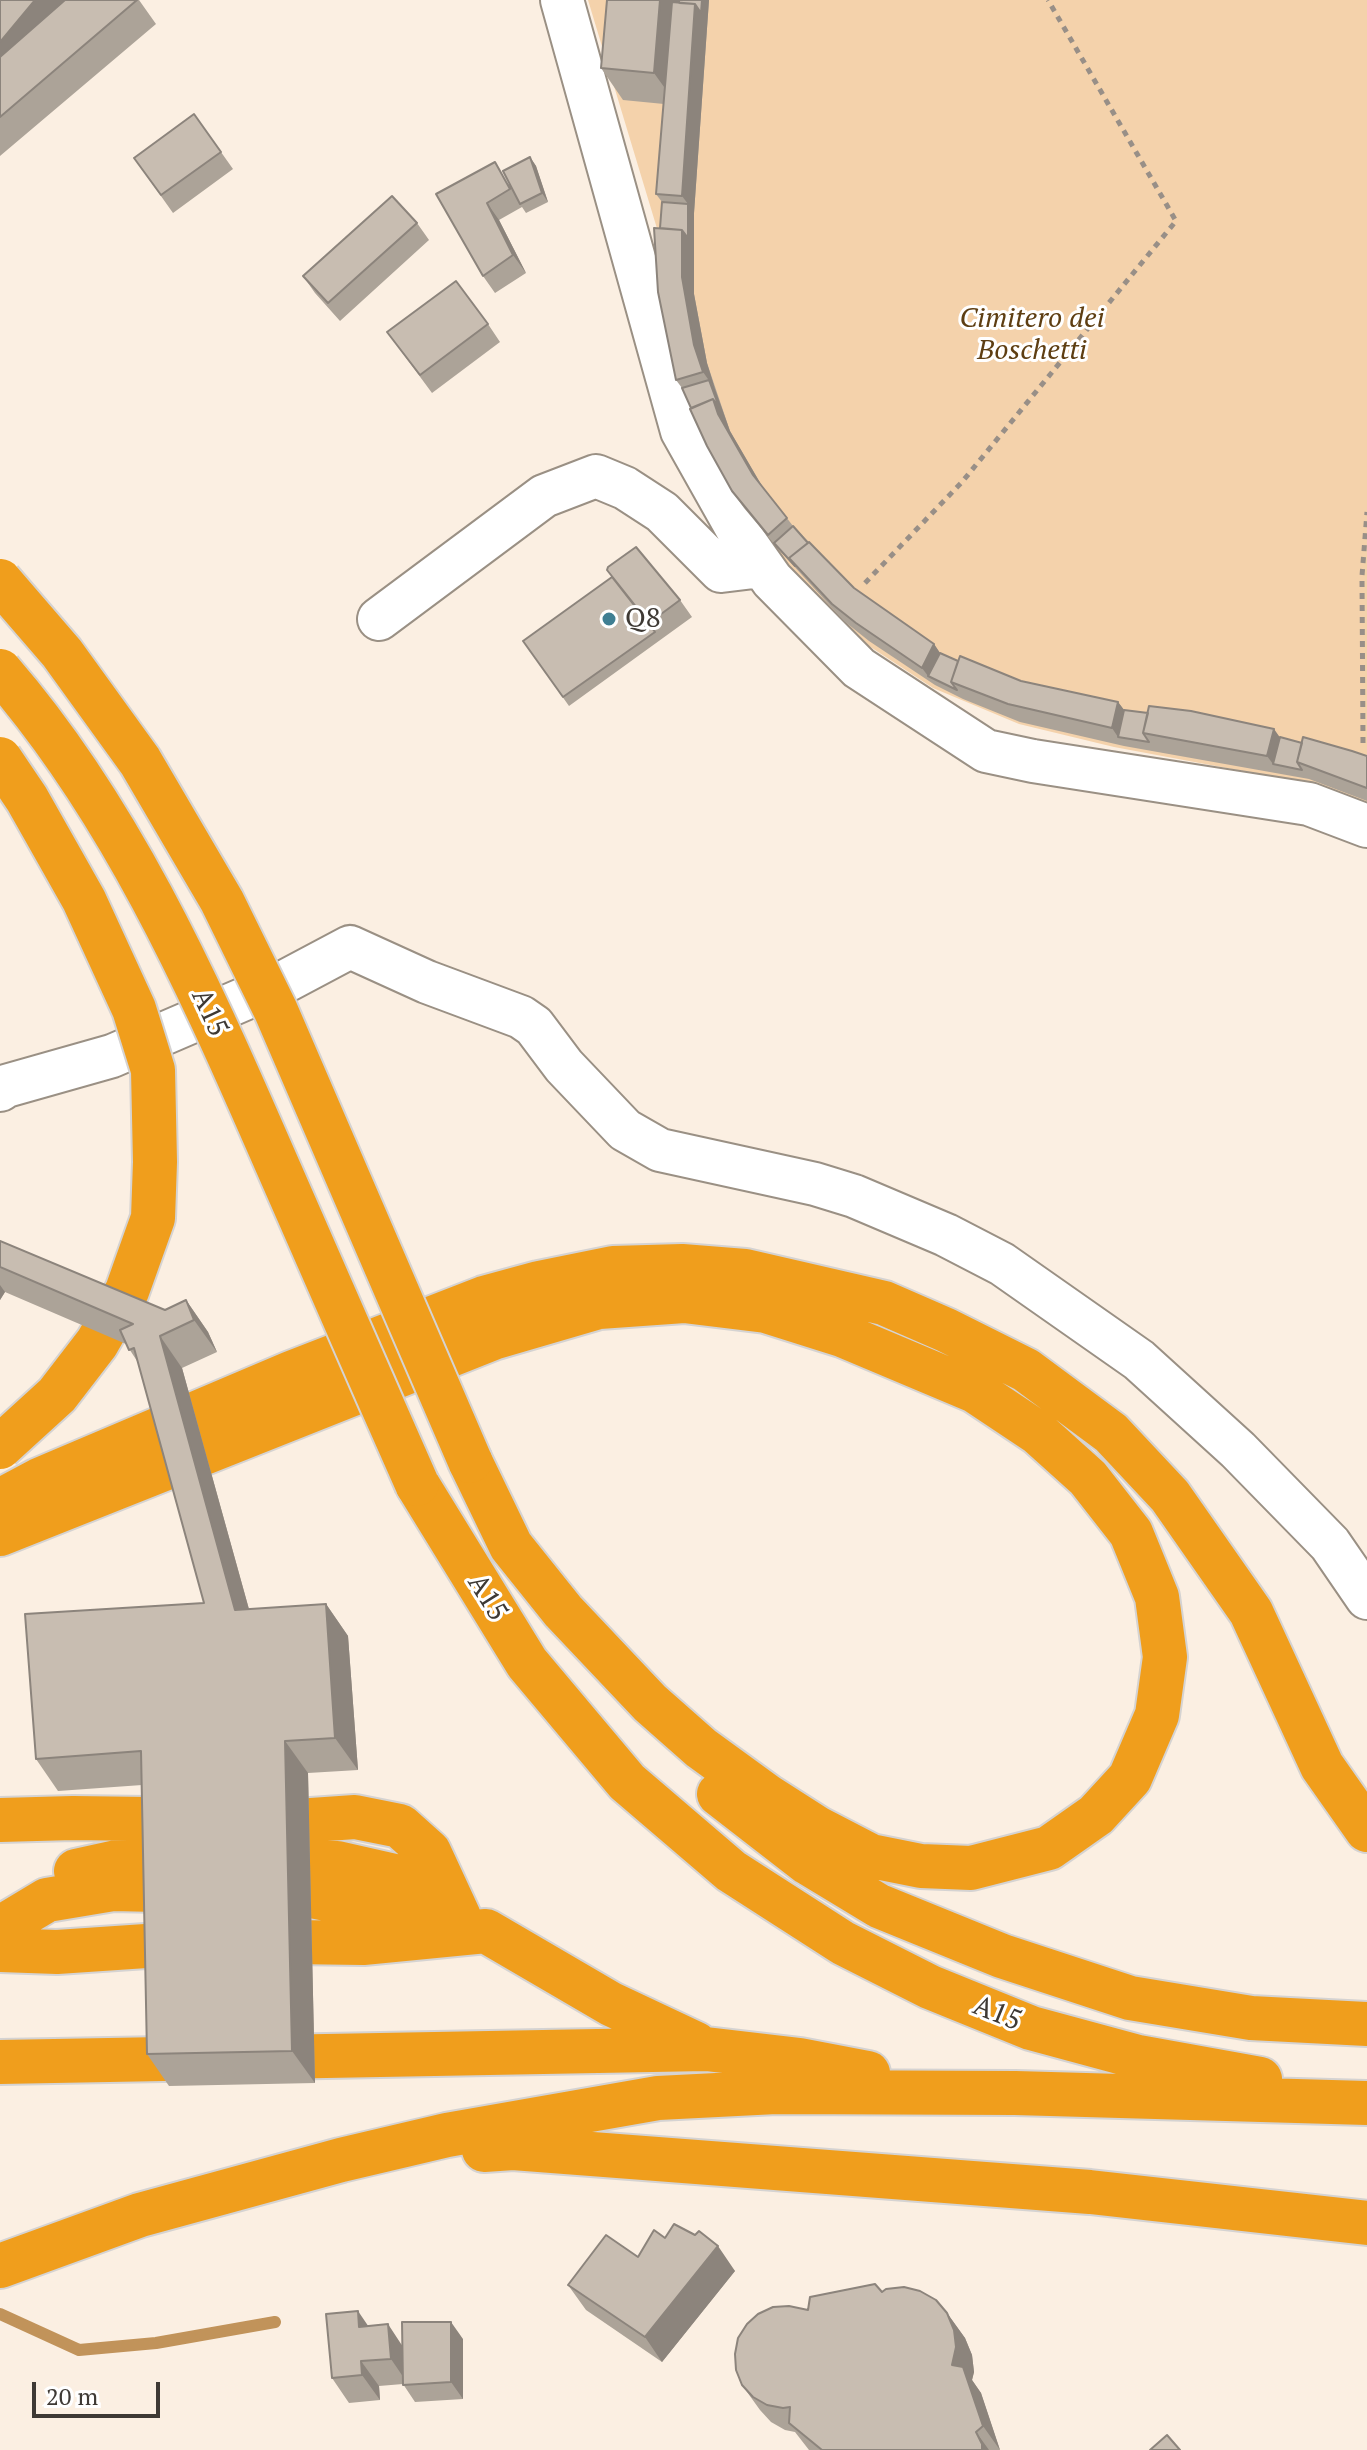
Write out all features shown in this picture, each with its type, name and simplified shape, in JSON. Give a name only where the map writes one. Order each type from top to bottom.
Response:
[{"type":"highway","name":"A15","points":[[0,581],[62,653],[140,761],[222,901],[276,1011],[470,1461],[511,1546],[584,1655],[647,1726],[714,1791],[757,1825],[808,1863],[879,1906],[1002,1956],[1130,1998],[1251,2018],[1367,2024]]},
{"type":"highway","name":"A15","points":[[0,671],[33,709],[118,837],[199,989],[417,1484],[527,1663],[627,1782],[731,1871],[843,1943],[930,1987],[1031,2028],[1138,2057],[1257,2079],[1367,2083]]},
{"type":"highway","points":[[0,759],[27,799],[84,900],[134,1009],[153,1070],[155,1162],[153,1218],[127,1291],[97,1343],[57,1395],[0,1447]]},
{"type":"highway","points":[[0,1501],[39,1480],[291,1373],[484,1298],[539,1283],[613,1268],[682,1266],[745,1271],[884,1303],[1026,1370],[1111,1433],[1170,1496],[1251,1612],[1322,1766],[1367,1830]]},
{"type":"highway","points":[[0,1534],[493,1338],[552,1319],[599,1307],[684,1301],[766,1311],[842,1335],[975,1391],[1038,1433],[1088,1478],[1131,1533],[1157,1597],[1165,1657],[1157,1715],[1130,1778],[1096,1815],[1049,1848],[971,1868],[921,1866],[871,1856],[817,1828],[701,1748],[602,1655],[511,1546]]},
{"type":"highway","points":[[0,1820],[297,1821],[355,1817],[400,1826],[429,1852],[473,1924]]},
{"type":"highway","points":[[0,1928],[47,1900],[113,1889],[296,1893],[473,1924],[611,2004],[706,2049]]},
{"type":"highway","points":[[0,1950],[71,1951],[220,1941],[363,1943],[473,1924]]},
{"type":"highway","points":[[0,1978],[374,1968],[442,1965],[527,1955]]},
{"type":"highway","points":[[0,2062],[706,2049],[1015,2093]]},
{"type":"highway","points":[[0,2266],[140,2215],[341,2160],[447,2135],[658,2098],[776,2092],[1015,2093],[1367,2103]]},
{"type":"highway","points":[[341,2160],[513,2148],[1090,2192],[1367,2223]]},
{"type":"street","points":[[562,0],[682,431],[741,536],[772,580],[859,668],[986,751],[1309,804],[1367,826]]},
{"type":"street","points":[[379,619],[544,496],[596,476],[625,488],[662,512],[721,571],[762,566]]},
{"type":"street","points":[[0,1090],[112,1056],[286,981],[350,947],[427,982],[521,1017],[534,1026],[564,1066],[625,1130],[660,1150],[815,1184],[854,1196],[946,1235],[1002,1264],[1139,1360],[1205,1420],[1330,1544],[1367,1598]]},
{"type":"path","points":[[865,583],[962,482],[1176,221],[1048,0]]},
{"type":"path","points":[[1363,743],[1362,576],[1367,512]]},
{"type":"green space","name":"Cimitero dei Boschetti","points":[[588,0],[1367,0],[1367,805],[1307,783],[1114,747],[1019,724],[933,688],[866,644],[820,603],[742,510]]},
{"type":"building","points":[[0,0],[35,0],[0,42]]},
{"type":"building","points":[[65,0],[137,0],[0,117],[0,57]]},
{"type":"building","points":[[607,0],[660,0],[654,73],[601,68]]},
{"type":"building","points":[[679,0],[702,0],[701,13],[695,4],[679,3]]},
{"type":"building","points":[[672,2],[695,4],[682,196],[656,194]]},
{"type":"building","points":[[194,114],[221,152],[161,195],[134,158]]},
{"type":"building","points":[[530,157],[542,193],[520,204],[503,171]]},
{"type":"building","points":[[495,162],[510,189],[487,203],[513,255],[483,276],[436,194]]},
{"type":"building","points":[[392,196],[417,223],[328,303],[303,276]]},
{"type":"building","points":[[662,202],[688,204],[688,238],[682,230],[660,228]]},
{"type":"building","points":[[654,228],[682,230],[682,277],[694,345],[703,372],[676,380],[658,292]]},
{"type":"building","points":[[456,281],[488,324],[420,375],[387,332]]},
{"type":"building","points":[[709,380],[719,407],[713,399],[691,408],[682,388]]},
{"type":"building","points":[[713,399],[718,414],[753,475],[787,518],[768,535],[732,491],[690,409]]},
{"type":"building","points":[[793,526],[808,543],[789,558],[795,566],[774,543]]},
{"type":"building","points":[[809,542],[854,588],[934,644],[922,668],[832,604],[789,558]]},
{"type":"building","points":[[636,547],[680,600],[649,623],[607,570]]},
{"type":"building","points":[[612,577],[655,632],[563,697],[523,641]]},
{"type":"building","points":[[940,653],[958,661],[951,682],[957,690],[928,676]]},
{"type":"building","points":[[960,656],[1021,681],[1118,702],[1112,728],[1008,704],[951,682]]},
{"type":"building","points":[[1149,706],[1191,711],[1274,729],[1267,756],[1143,733]]},
{"type":"building","points":[[1124,710],[1148,713],[1143,733],[1149,742],[1118,737]]},
{"type":"building","points":[[1280,737],[1302,743],[1297,762],[1302,770],[1273,764]]},
{"type":"building","points":[[1303,737],[1367,756],[1367,788],[1297,762]]},
{"type":"building","points":[[0,1241],[165,1310],[186,1300],[194,1320],[160,1336],[235,1610],[326,1604],[335,1738],[285,1741],[292,2051],[147,2054],[141,1751],[36,1759],[25,1614],[204,1603],[134,1348],[129,1350],[120,1330],[133,1324],[0,1267]]},
{"type":"building","points":[[674,2224],[695,2235],[699,2231],[718,2246],[645,2337],[568,2285],[606,2235],[638,2257],[654,2230],[665,2238]]},
{"type":"building","points":[[875,2284],[882,2292],[904,2287],[920,2291],[936,2300],[947,2313],[954,2330],[956,2347],[952,2365],[963,2367],[983,2426],[976,2432],[982,2450],[822,2450],[789,2423],[790,2407],[767,2405],[753,2397],[742,2385],[736,2370],[738,2338],[758,2314],[773,2307],[808,2310],[810,2297]]},
{"type":"building","points":[[358,2311],[359,2327],[388,2324],[391,2359],[361,2361],[362,2375],[332,2378],[326,2314]]},
{"type":"building","points":[[402,2322],[451,2322],[451,2382],[403,2385]]},
{"type":"building","points":[[1167,2435],[1180,2450],[1150,2450]]},
{"type":"waterway","points":[[0,2314],[79,2350],[156,2343],[275,2322]]},
{"type":"place","name":"Q8","points":[[609,619]]}]
